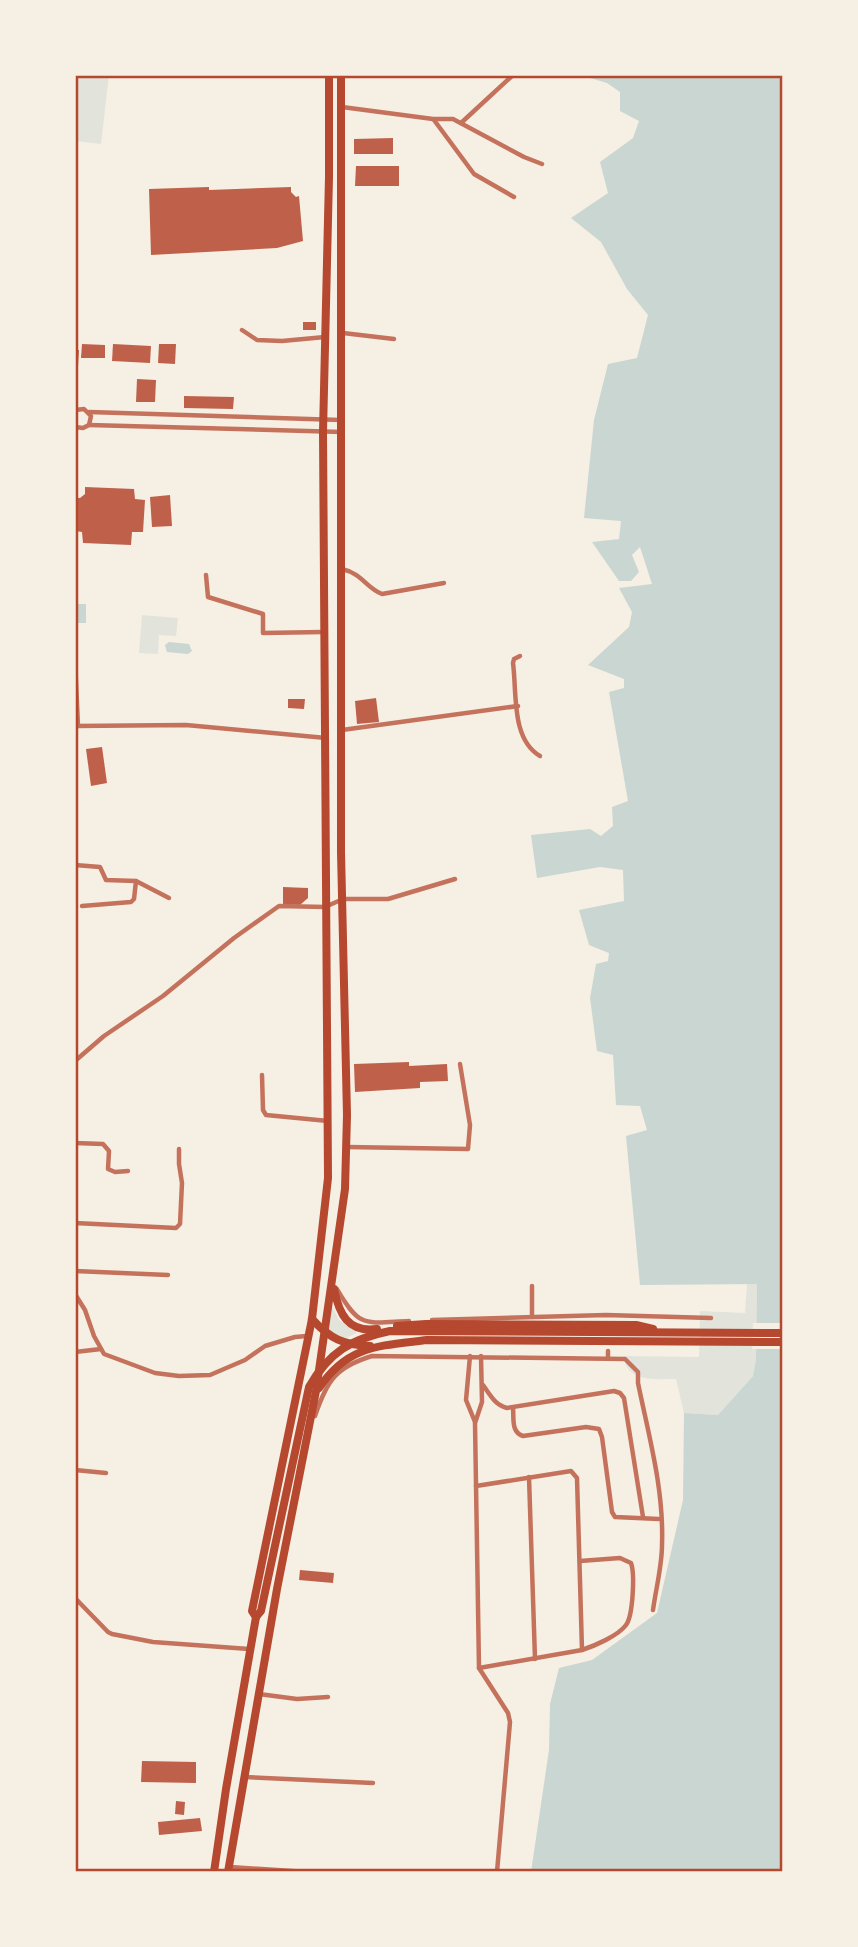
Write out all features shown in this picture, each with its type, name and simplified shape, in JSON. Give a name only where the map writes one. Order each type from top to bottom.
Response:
[{"type":"main road","points":[[256,1617],[252,1611],[312,1319],[327,1198],[329,1121],[325,907],[323,432],[329,177],[328,75]]},
{"type":"main road","points":[[229,1869],[258,1694],[316,1391],[344,1199],[347,1147],[342,730],[341,75]]},
{"type":"main road","points":[[327,1198],[344,1199]]},
{"type":"main road","points":[[333,1282],[338,1307],[348,1322],[370,1330],[426,1324],[636,1325],[670,1332]]},
{"type":"main road","points":[[312,1319],[325,1334],[351,1345],[377,1346],[427,1340],[783,1342]]},
{"type":"main road","points":[[214,1872],[256,1617],[261,1611],[309,1387],[332,1356],[355,1340],[390,1331],[783,1333]]},
{"type":"main road","points":[[316,1391],[347,1357],[377,1346]]},
{"type":"street","points":[[461,123],[513,75]]},
{"type":"street","points":[[341,107],[433,119],[453,119],[542,164]]},
{"type":"street","points":[[433,119],[474,174],[514,197]]},
{"type":"street","points":[[242,330],[257,340],[326,337]]},
{"type":"street","points":[[343,333],[394,339]]},
{"type":"street","points":[[75,410],[342,420]]},
{"type":"street","points":[[89,412],[89,425]]},
{"type":"street","points":[[181,416],[182,428]]},
{"type":"street","points":[[75,427],[83,428],[89,425],[342,432]]},
{"type":"street","points":[[342,569],[354,572],[364,579],[372,590],[382,594],[444,583]]},
{"type":"street","points":[[206,575],[208,597],[263,614],[263,633],[323,632]]},
{"type":"street","points":[[520,656],[514,659],[513,663],[519,721],[524,741],[540,757]]},
{"type":"street","points":[[75,659],[77,726],[186,725],[326,738]]},
{"type":"street","points":[[342,730],[518,706]]},
{"type":"street","points":[[75,865],[100,866],[106,880],[136,881],[169,898]]},
{"type":"street","points":[[75,1061],[104,1036],[163,996],[279,905],[325,907],[343,899],[388,899],[455,879]]},
{"type":"street","points":[[82,906],[126,904],[134,899],[136,881]]},
{"type":"street","points":[[347,1147],[468,1149],[470,1125],[460,1064]]},
{"type":"street","points":[[262,1075],[263,1113],[329,1121]]},
{"type":"street","points":[[75,1143],[103,1144],[108,1151],[108,1168],[116,1172],[128,1171]]},
{"type":"street","points":[[75,1223],[176,1228],[180,1224],[182,1183],[178,1164],[179,1149]]},
{"type":"street","points":[[75,1271],[168,1275]]},
{"type":"street","points":[[333,1282],[350,1312],[359,1320],[368,1323],[533,1317],[711,1318]]},
{"type":"street","points":[[532,1286],[533,1317]]},
{"type":"street","points":[[75,1294],[104,1354],[155,1373],[179,1376],[210,1375],[244,1360],[265,1346],[309,1335]]},
{"type":"street","points":[[75,1352],[100,1349]]},
{"type":"street","points":[[608,1351],[608,1359]]},
{"type":"street","points":[[308,1436],[321,1397],[332,1379],[348,1364],[372,1356],[625,1359],[638,1372],[638,1383],[656,1461],[662,1517],[662,1548],[653,1609]]},
{"type":"street","points":[[470,1356],[466,1400],[475,1423]]},
{"type":"street","points":[[481,1356],[482,1402],[475,1423],[479,1668],[508,1713],[510,1722],[497,1872]]},
{"type":"street","points":[[482,1384],[500,1406],[513,1408],[614,1391],[620,1393],[624,1398],[643,1517]]},
{"type":"street","points":[[513,1408],[514,1429],[517,1434],[523,1436],[586,1427],[599,1429],[615,1517],[659,1518]]},
{"type":"street","points":[[75,1470],[106,1473]]},
{"type":"street","points":[[476,1486],[571,1472],[577,1478],[582,1650]]},
{"type":"street","points":[[529,1477],[535,1659]]},
{"type":"street","points":[[479,1668],[597,1646],[626,1625],[630,1613],[634,1571],[631,1563],[620,1558],[580,1561]]},
{"type":"street","points":[[75,1598],[112,1634],[153,1642],[250,1649]]},
{"type":"street","points":[[258,1694],[297,1699],[328,1697]]},
{"type":"street","points":[[243,1777],[373,1783]]},
{"type":"street","points":[[229,1869],[308,1872]]},
{"type":"shaded area","points":[[75,75],[109,75],[101,144],[75,141]]},
{"type":"shaded area","points":[[580,75],[783,75],[783,1872],[531,1872],[549,1750],[550,1704],[559,1668],[592,1660],[657,1613],[683,1500],[684,1413],[718,1415],[753,1376],[756,1359],[757,1284],[640,1285],[626,1136],[647,1130],[640,1106],[616,1105],[613,1055],[597,1051],[590,998],[596,964],[608,961],[609,953],[589,945],[579,910],[624,901],[623,870],[600,867],[537,878],[531,835],[590,829],[601,836],[613,826],[612,807],[628,801],[609,692],[624,688],[624,679],[588,665],[629,627],[632,612],[619,588],[652,584],[640,547],[632,555],[639,572],[631,581],[619,581],[592,542],[619,539],[621,521],[584,518],[594,420],[608,364],[637,358],[648,315],[627,289],[601,242],[571,218],[608,193],[600,162],[633,138],[639,121],[620,111],[620,92],[607,83]]},
{"type":"shaded area","points":[[76,604],[86,604],[86,623],[75,623]]},
{"type":"shaded area","points":[[142,615],[178,618],[176,636],[159,635],[158,654],[139,653]]},
{"type":"shaded area","points":[[169,642],[189,644],[192,651],[188,654],[167,652],[165,645]]},
{"type":"shaded area","points":[[747,1284],[757,1284],[756,1359],[753,1376],[718,1415],[684,1413],[676,1379],[643,1378],[630,1371],[624,1356],[699,1357],[700,1311],[745,1313]]},
{"type":"shaded area","points":[[332,1306],[339,1320],[357,1333],[346,1338],[333,1335],[328,1329]]},
{"type":"pier","points":[[753,1323],[783,1323],[783,1349],[752,1349]]},
{"type":"building","points":[[393,138],[393,154],[354,154],[354,139]]},
{"type":"building","points":[[356,166],[399,166],[399,186],[355,186]]},
{"type":"building","points":[[209,187],[209,190],[291,187],[291,192],[296,197],[299,196],[303,241],[277,248],[151,255],[149,189]]},
{"type":"building","points":[[303,322],[316,322],[316,330],[303,330]]},
{"type":"building","points":[[82,344],[105,345],[105,358],[81,358]]},
{"type":"building","points":[[113,344],[151,346],[150,363],[112,361]]},
{"type":"building","points":[[159,344],[176,344],[175,364],[158,363]]},
{"type":"building","points":[[75,350],[79,350],[78,366],[75,366]]},
{"type":"building","points":[[137,379],[156,380],[155,402],[136,402]]},
{"type":"building","points":[[184,396],[234,397],[233,409],[184,408]]},
{"type":"building","points":[[85,487],[134,489],[135,499],[145,500],[143,532],[132,532],[131,545],[83,543],[82,532],[75,531],[75,498],[85,494]]},
{"type":"building","points":[[170,495],[172,526],[152,527],[150,497]]},
{"type":"building","points":[[376,698],[379,722],[357,724],[355,701]]},
{"type":"building","points":[[288,699],[305,699],[304,709],[288,708]]},
{"type":"building","points":[[102,747],[107,783],[91,786],[86,749]]},
{"type":"building","points":[[283,887],[308,888],[308,898],[300,905],[283,904]]},
{"type":"building","points":[[409,1062],[409,1066],[447,1064],[448,1081],[420,1082],[420,1088],[355,1092],[354,1064]]},
{"type":"building","points":[[300,1570],[334,1573],[333,1583],[299,1580]]},
{"type":"building","points":[[142,1761],[196,1762],[196,1783],[141,1782]]},
{"type":"building","points":[[176,1801],[185,1802],[184,1815],[175,1814]]},
{"type":"building","points":[[200,1818],[202,1831],[159,1835],[158,1822]]}]
